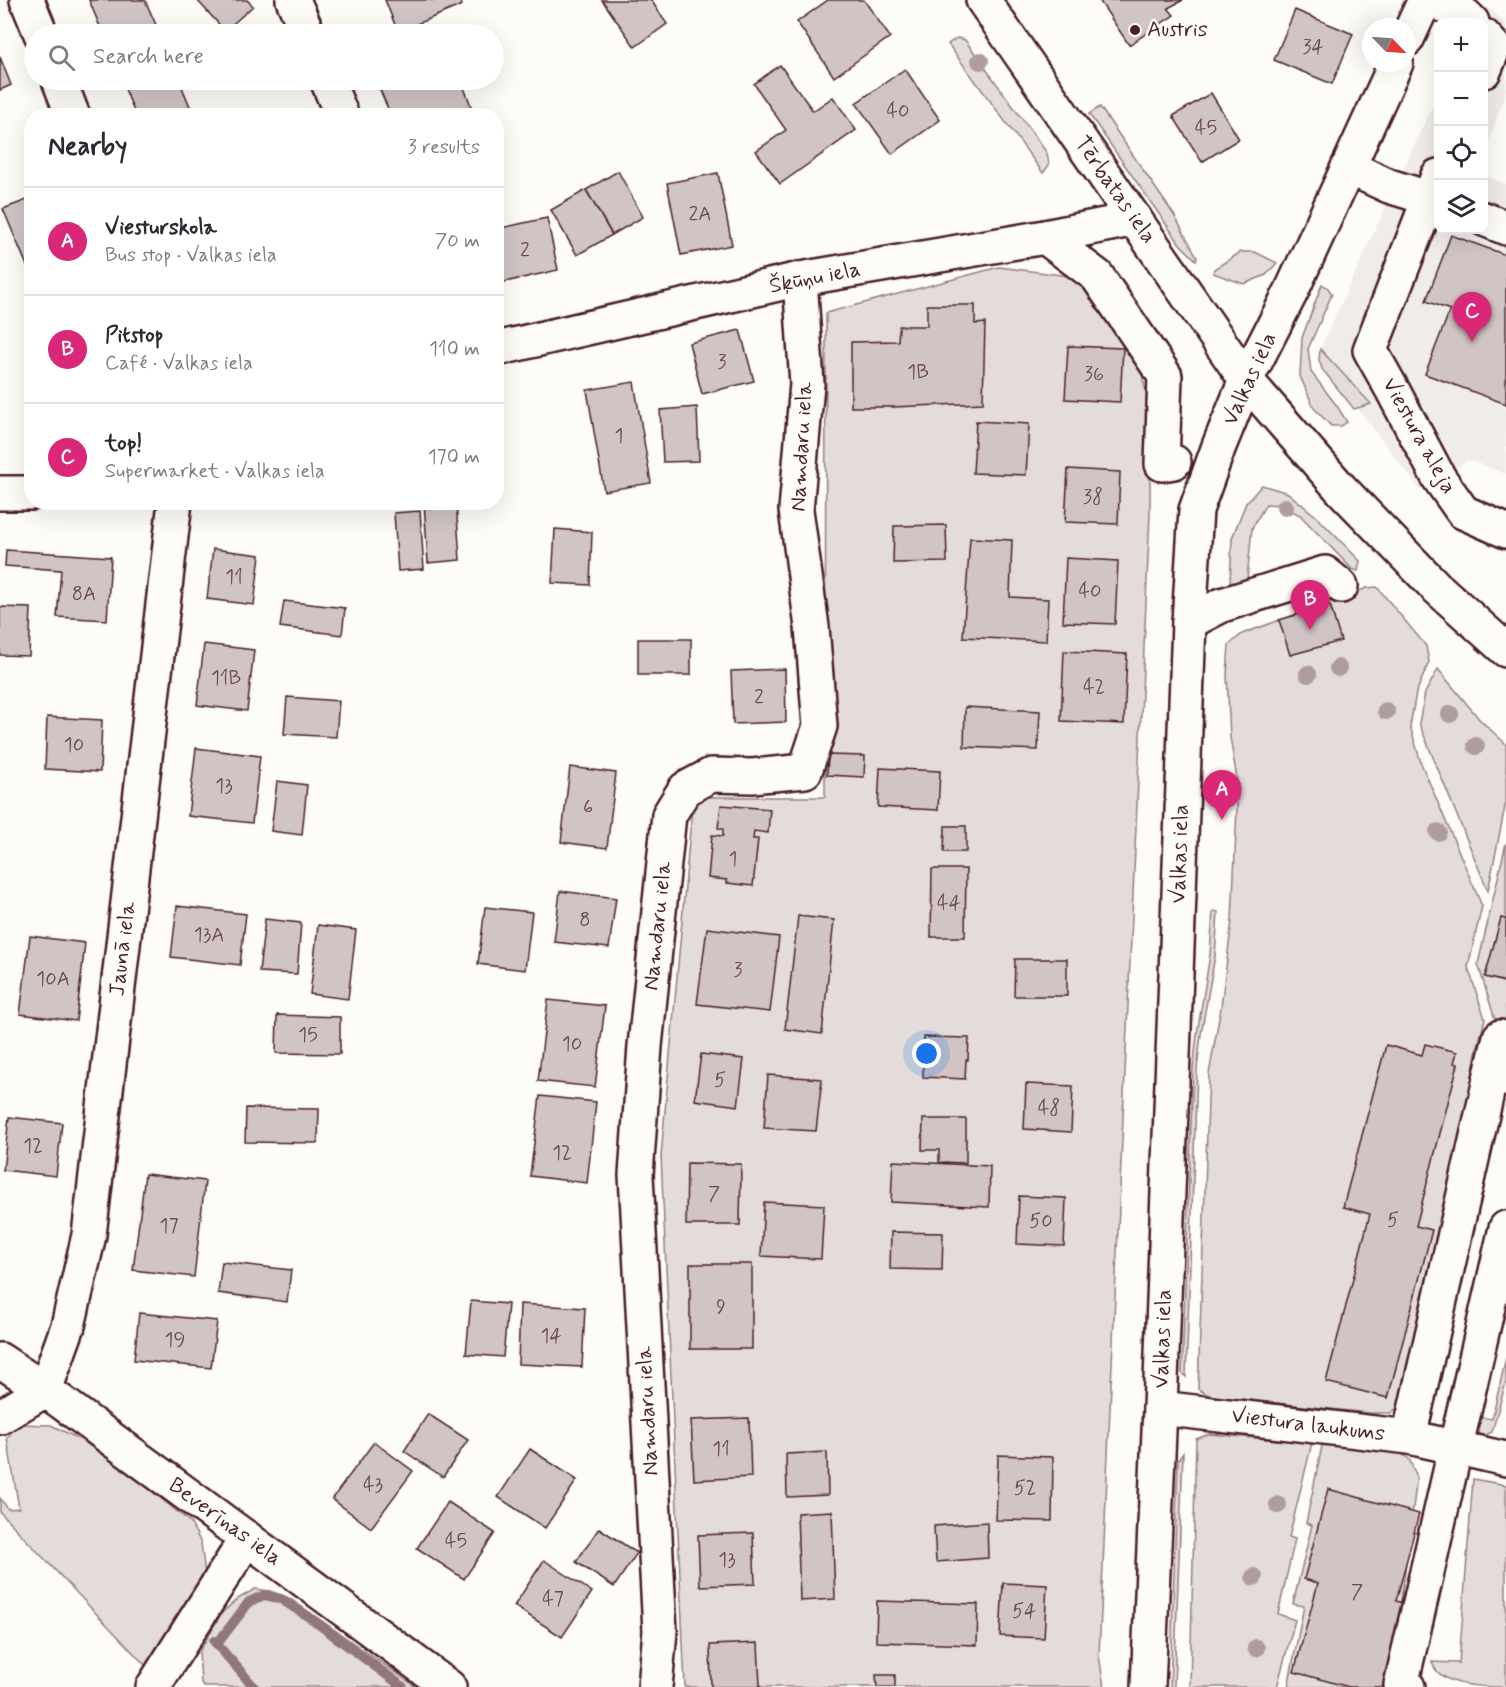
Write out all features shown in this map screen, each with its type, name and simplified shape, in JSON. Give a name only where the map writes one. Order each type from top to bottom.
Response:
[{"type":"street","points":[[27,0],[37,24]]},
{"type":"street","points":[[293,0],[304,24]]},
{"type":"street","name":"Tērbatas iela","points":[[984,0],[1246,380],[1341,489],[1436,587],[1506,650]]},
{"type":"street","points":[[1416,20],[1425,0]]},
{"type":"street","points":[[1432,0],[1468,18]]},
{"type":"street","points":[[1488,40],[1494,47],[1488,61]]},
{"type":"street","name":"Valkas iela","points":[[1148,1687],[1189,622],[1196,510],[1246,380],[1291,291],[1392,72]]},
{"type":"street","points":[[63,90],[70,108]]},
{"type":"street","points":[[331,90],[339,108]]},
{"type":"street","points":[[1348,167],[1389,186],[1434,192]]},
{"type":"street","name":"Viestura aleja","points":[[1434,194],[1370,350],[1439,478],[1463,512],[1506,531]]},
{"type":"street","name":"Šķūņu iela","points":[[504,347],[800,279],[1045,237],[1135,219]]},
{"type":"street","points":[[1488,221],[1506,228]]},
{"type":"street","points":[[1045,237],[1097,276],[1165,375],[1161,464],[1174,462]]},
{"type":"street","name":"Namdaru iela","points":[[655,1687],[660,1631],[636,1175],[645,1046],[669,815],[685,789],[711,775],[752,776],[805,771],[820,726],[812,627],[796,510],[807,384],[800,279]]},
{"type":"street","points":[[0,493],[24,493]]},
{"type":"street","name":"Jaunā iela","points":[[45,1390],[68,1326],[89,1235],[175,510]]},
{"type":"street","points":[[1189,622],[1222,605],[1325,573],[1341,586]]},
{"type":"street","points":[[1409,1437],[1498,1077],[1500,1038],[1506,1039]]},
{"type":"street","points":[[1408,1687],[1401,1685],[1506,1228]]},
{"type":"street","name":"Beverīnas iela","points":[[0,1360],[45,1390],[449,1687]]},
{"type":"street","points":[[0,1417],[45,1390]]},
{"type":"street","name":"Viestura laukums","points":[[1160,1408],[1409,1437],[1506,1459]]},
{"type":"street","points":[[153,1687],[247,1538]]},
{"type":"shaded area","points":[[1480,4],[1506,23],[1506,91],[1488,143],[1488,18],[1474,18]]},
{"type":"shaded area","points":[[957,38],[965,40],[1047,153],[1049,165],[1043,173],[948,44]]},
{"type":"shaded area","points":[[1434,103],[1434,234],[1488,234],[1488,177],[1506,184],[1506,474],[1468,460],[1420,490],[1328,369],[1320,349]]},
{"type":"shaded area","points":[[1100,107],[1174,215],[1197,257],[1196,260],[1180,244],[1089,114]]},
{"type":"shaded area","points":[[1241,252],[1255,252],[1277,263],[1266,275],[1244,284],[1213,273],[1214,269]]},
{"type":"shaded area","points":[[999,267],[1069,276],[1094,294],[1141,371],[1150,408],[1150,513],[1099,1655],[1104,1687],[685,1687],[661,1156],[693,797],[825,797],[826,313]]},
{"type":"shaded area","points":[[1322,284],[1332,294],[1308,349],[1311,372],[1347,422],[1341,426],[1331,426],[1314,408],[1300,376],[1302,338]]},
{"type":"shaded area","points":[[1320,349],[1371,404],[1354,409],[1322,369],[1319,360]]},
{"type":"shaded area","points":[[1262,485],[1288,493],[1317,517],[1360,561],[1358,571],[1352,569],[1300,515],[1281,505],[1266,504],[1252,528],[1247,579],[1230,584],[1232,538],[1246,503]]},
{"type":"shaded area","points":[[1377,587],[1426,646],[1429,662],[1416,693],[1410,726],[1421,763],[1482,906],[1468,967],[1485,1019],[1476,1053],[1456,1177],[1403,1403],[1391,1413],[1369,1413],[1210,1396],[1198,1389],[1209,1074],[1221,1007],[1232,920],[1238,785],[1230,737],[1227,675],[1229,645],[1242,634],[1367,588]]},
{"type":"shaded area","points":[[1438,669],[1480,720],[1506,744],[1506,802],[1488,891],[1419,723],[1425,693]]},
{"type":"shaded area","points":[[1506,843],[1506,919],[1501,918],[1485,977],[1506,983],[1506,1024],[1497,1026],[1478,964]]},
{"type":"shaded area","points":[[1213,911],[1218,912],[1215,956],[1197,1070],[1186,1377],[1182,1373],[1193,1070],[1210,955]]},
{"type":"shaded area","points":[[1506,1358],[1506,1382],[1492,1432],[1484,1436],[1465,1433],[1467,1415],[1492,1419]]},
{"type":"shaded area","points":[[18,1424],[51,1425],[83,1441],[127,1471],[190,1522],[201,1543],[205,1574],[198,1599],[146,1676],[140,1676],[146,1666],[0,1512],[0,1498],[8,1509],[19,1508],[7,1438]]},
{"type":"shaded area","points":[[1209,1434],[1312,1443],[1289,1537],[1295,1539],[1278,1614],[1295,1620],[1277,1687],[1190,1687],[1196,1439]]},
{"type":"shaded area","points":[[1323,1441],[1400,1453],[1409,1459],[1417,1477],[1390,1687],[1288,1687],[1304,1606],[1293,1604],[1312,1525],[1306,1523]]},
{"type":"shaded area","points":[[1183,1453],[1174,1687],[1170,1687],[1178,1460]]},
{"type":"shaded area","points":[[1473,1479],[1506,1485],[1506,1687],[1474,1686],[1452,1681],[1436,1670],[1432,1662],[1459,1663]]},
{"type":"shaded area","points":[[255,1589],[270,1591],[289,1598],[416,1687],[204,1687],[201,1683],[199,1652],[221,1614],[236,1600]]},
{"type":"building","points":[[89,0],[145,0],[156,24],[99,24]]},
{"type":"building","points":[[197,0],[247,0],[253,6],[233,24],[219,24]]},
{"type":"building","points":[[385,0],[460,0],[462,5],[417,24],[395,24]]},
{"type":"building","points":[[602,0],[651,0],[667,24],[635,47]]},
{"type":"building","points":[[828,0],[864,0],[890,37],[834,77],[797,22]]},
{"type":"building","name":"Austris","points":[[1099,0],[1183,0],[1168,8],[1174,15],[1129,45]]},
{"type":"building","points":[[1295,10],[1353,34],[1332,84],[1274,60]]},
{"type":"building","points":[[0,57],[11,85],[0,90]]},
{"type":"building","points":[[780,65],[813,111],[833,97],[856,130],[780,184],[756,151],[786,130],[754,84]]},
{"type":"building","points":[[905,69],[940,120],[892,154],[856,103]]},
{"type":"building","points":[[125,90],[183,90],[191,108],[133,108]]},
{"type":"building","points":[[380,90],[465,90],[472,108],[388,108]]},
{"type":"building","points":[[1211,93],[1239,139],[1202,162],[1173,116]]},
{"type":"building","points":[[618,171],[643,217],[612,235],[586,190]]},
{"type":"building","points":[[718,173],[732,245],[681,255],[667,183]]},
{"type":"building","points":[[586,190],[612,235],[577,255],[551,210]]},
{"type":"building","points":[[24,201],[24,259],[3,209]]},
{"type":"building","points":[[547,218],[558,270],[504,282],[504,227]]},
{"type":"building","points":[[1451,235],[1506,255],[1506,404],[1425,374],[1450,310],[1426,301]]},
{"type":"building","points":[[927,305],[975,305],[975,324],[985,323],[983,403],[851,407],[851,342],[898,341],[899,326],[927,326]]},
{"type":"building","points":[[740,330],[754,381],[702,394],[689,343]]},
{"type":"building","points":[[1068,346],[1123,348],[1120,402],[1065,399]]},
{"type":"building","points":[[634,382],[651,483],[604,491],[587,390]]},
{"type":"building","points":[[697,407],[699,461],[663,462],[660,410]]},
{"type":"building","points":[[976,421],[1029,424],[1026,475],[973,473]]},
{"type":"building","points":[[1068,469],[1120,472],[1118,524],[1065,522]]},
{"type":"building","points":[[425,510],[457,510],[460,560],[428,563]]},
{"type":"building","points":[[420,511],[424,569],[398,571],[394,513]]},
{"type":"building","points":[[946,525],[947,562],[893,563],[894,526]]},
{"type":"building","points":[[555,529],[592,532],[590,585],[552,583]]},
{"type":"building","points":[[970,538],[1012,540],[1010,597],[1048,599],[1046,641],[963,637]]},
{"type":"building","points":[[213,549],[260,555],[254,605],[207,599]]},
{"type":"building","points":[[6,550],[111,557],[107,620],[57,617],[61,570],[5,566]]},
{"type":"building","points":[[1066,558],[1118,561],[1115,624],[1063,622]]},
{"type":"building","points":[[284,601],[345,608],[342,635],[280,627]]},
{"type":"building","points":[[1330,605],[1341,641],[1290,655],[1279,620]]},
{"type":"building","points":[[0,607],[31,608],[29,656],[0,655]]},
{"type":"building","points":[[638,639],[691,639],[691,675],[638,675]]},
{"type":"building","points":[[204,644],[254,650],[247,711],[197,705]]},
{"type":"building","points":[[1064,651],[1127,654],[1124,724],[1061,721]]},
{"type":"building","points":[[785,669],[786,722],[733,724],[731,671]]},
{"type":"building","points":[[287,697],[339,701],[336,737],[284,734]]},
{"type":"building","points":[[965,707],[1040,711],[1038,750],[964,747]]},
{"type":"building","points":[[47,717],[102,720],[100,772],[45,769]]},
{"type":"building","points":[[196,748],[260,756],[252,823],[188,816]]},
{"type":"building","points":[[828,755],[865,756],[864,777],[827,775]]},
{"type":"building","points":[[570,767],[616,773],[607,848],[561,842]]},
{"type":"building","points":[[880,768],[940,771],[938,810],[878,807]]},
{"type":"building","points":[[277,781],[307,785],[302,835],[271,831]]},
{"type":"building","points":[[721,805],[770,809],[768,833],[754,831],[753,839],[758,839],[753,886],[708,878],[712,835],[723,836],[723,829],[718,828]]},
{"type":"building","points":[[945,826],[966,826],[966,852],[944,852]]},
{"type":"building","points":[[932,869],[966,869],[965,937],[931,937]]},
{"type":"building","points":[[560,891],[616,898],[609,948],[554,942]]},
{"type":"building","points":[[177,906],[246,914],[240,965],[171,957]]},
{"type":"building","points":[[485,907],[532,912],[525,970],[478,964]]},
{"type":"building","points":[[798,916],[834,920],[822,1034],[785,1029]]},
{"type":"building","points":[[1501,918],[1506,919],[1506,982],[1485,977]]},
{"type":"building","points":[[265,919],[301,923],[297,974],[259,972]]},
{"type":"building","points":[[318,925],[356,930],[348,999],[310,994]]},
{"type":"building","points":[[707,928],[779,937],[770,1012],[697,1004]]},
{"type":"building","points":[[30,936],[85,943],[76,1021],[20,1014]]},
{"type":"building","points":[[1015,959],[1067,959],[1067,996],[1014,996]]},
{"type":"building","points":[[548,1000],[605,1006],[595,1087],[538,1081]]},
{"type":"building","points":[[277,1015],[340,1017],[340,1054],[276,1053]]},
{"type":"building","points":[[924,1037],[969,1038],[965,1079],[923,1077]]},
{"type":"building","points":[[1425,1044],[1457,1052],[1454,1063],[1458,1064],[1416,1226],[1432,1230],[1388,1398],[1326,1382],[1370,1214],[1343,1207],[1386,1045],[1422,1055]]},
{"type":"building","points":[[701,1054],[744,1059],[738,1106],[695,1100]]},
{"type":"building","points":[[768,1075],[822,1079],[816,1131],[764,1128]]},
{"type":"building","points":[[1026,1084],[1073,1086],[1071,1132],[1024,1129]]},
{"type":"building","points":[[540,1096],[596,1102],[587,1183],[530,1176]]},
{"type":"building","points":[[246,1108],[319,1109],[318,1143],[245,1142]]},
{"type":"building","points":[[9,1117],[62,1123],[56,1176],[3,1170]]},
{"type":"building","points":[[923,1119],[966,1119],[966,1163],[939,1162],[939,1150],[922,1150]]},
{"type":"building","points":[[893,1161],[990,1166],[989,1207],[891,1202]]},
{"type":"building","points":[[687,1163],[741,1164],[740,1225],[686,1225]]},
{"type":"building","points":[[145,1174],[205,1181],[194,1277],[133,1270]]},
{"type":"building","points":[[1019,1196],[1066,1198],[1064,1246],[1017,1244]]},
{"type":"building","points":[[764,1202],[824,1205],[821,1259],[761,1256]]},
{"type":"building","points":[[891,1232],[943,1233],[942,1270],[890,1269]]},
{"type":"building","points":[[222,1262],[291,1270],[287,1302],[218,1293]]},
{"type":"building","points":[[690,1264],[752,1264],[752,1349],[690,1349]]},
{"type":"building","points":[[471,1301],[508,1304],[503,1357],[466,1354]]},
{"type":"building","points":[[520,1304],[585,1308],[582,1367],[518,1364]]},
{"type":"building","points":[[139,1313],[217,1321],[211,1368],[134,1360]]},
{"type":"building","points":[[428,1414],[468,1440],[443,1477],[404,1451]]},
{"type":"building","points":[[749,1418],[751,1477],[694,1480],[691,1420]]},
{"type":"building","points":[[374,1442],[413,1471],[371,1528],[332,1499]]},
{"type":"building","points":[[530,1449],[577,1480],[545,1528],[498,1497]]},
{"type":"building","points":[[827,1452],[828,1495],[787,1497],[786,1454]]},
{"type":"building","points":[[998,1455],[1053,1457],[1052,1521],[996,1520]]},
{"type":"building","points":[[1328,1489],[1419,1514],[1396,1601],[1413,1606],[1391,1687],[1349,1687],[1294,1672],[1318,1583],[1304,1579]]},
{"type":"building","points":[[448,1502],[495,1533],[464,1579],[417,1548]]},
{"type":"building","points":[[832,1511],[835,1599],[800,1601],[797,1513]]},
{"type":"building","points":[[987,1522],[988,1558],[936,1562],[934,1526]]},
{"type":"building","points":[[599,1528],[637,1553],[614,1587],[576,1562]]},
{"type":"building","points":[[753,1533],[755,1584],[700,1586],[698,1535]]},
{"type":"building","points":[[544,1560],[592,1592],[562,1637],[514,1606]]},
{"type":"building","points":[[1003,1583],[1047,1585],[1044,1638],[1000,1636]]},
{"type":"building","points":[[877,1601],[978,1604],[977,1645],[876,1642]]},
{"type":"building","points":[[758,1643],[760,1687],[711,1687],[710,1645]]},
{"type":"building","points":[[876,1675],[895,1675],[895,1687],[877,1687]]},
{"type":"waterway","points":[[217,1644],[249,1602],[264,1595],[281,1599],[309,1617],[403,1687]]},
{"type":"waterway","points":[[214,1641],[254,1687]]},
{"type":"place","name":"Austris","points":[[1135,30]]},
{"type":"place","name":"top!","points":[[1472,342]]},
{"type":"place","name":"Pitstop","points":[[1310,630]]},
{"type":"place","name":"Viesturskola","points":[[1222,820]]}]
